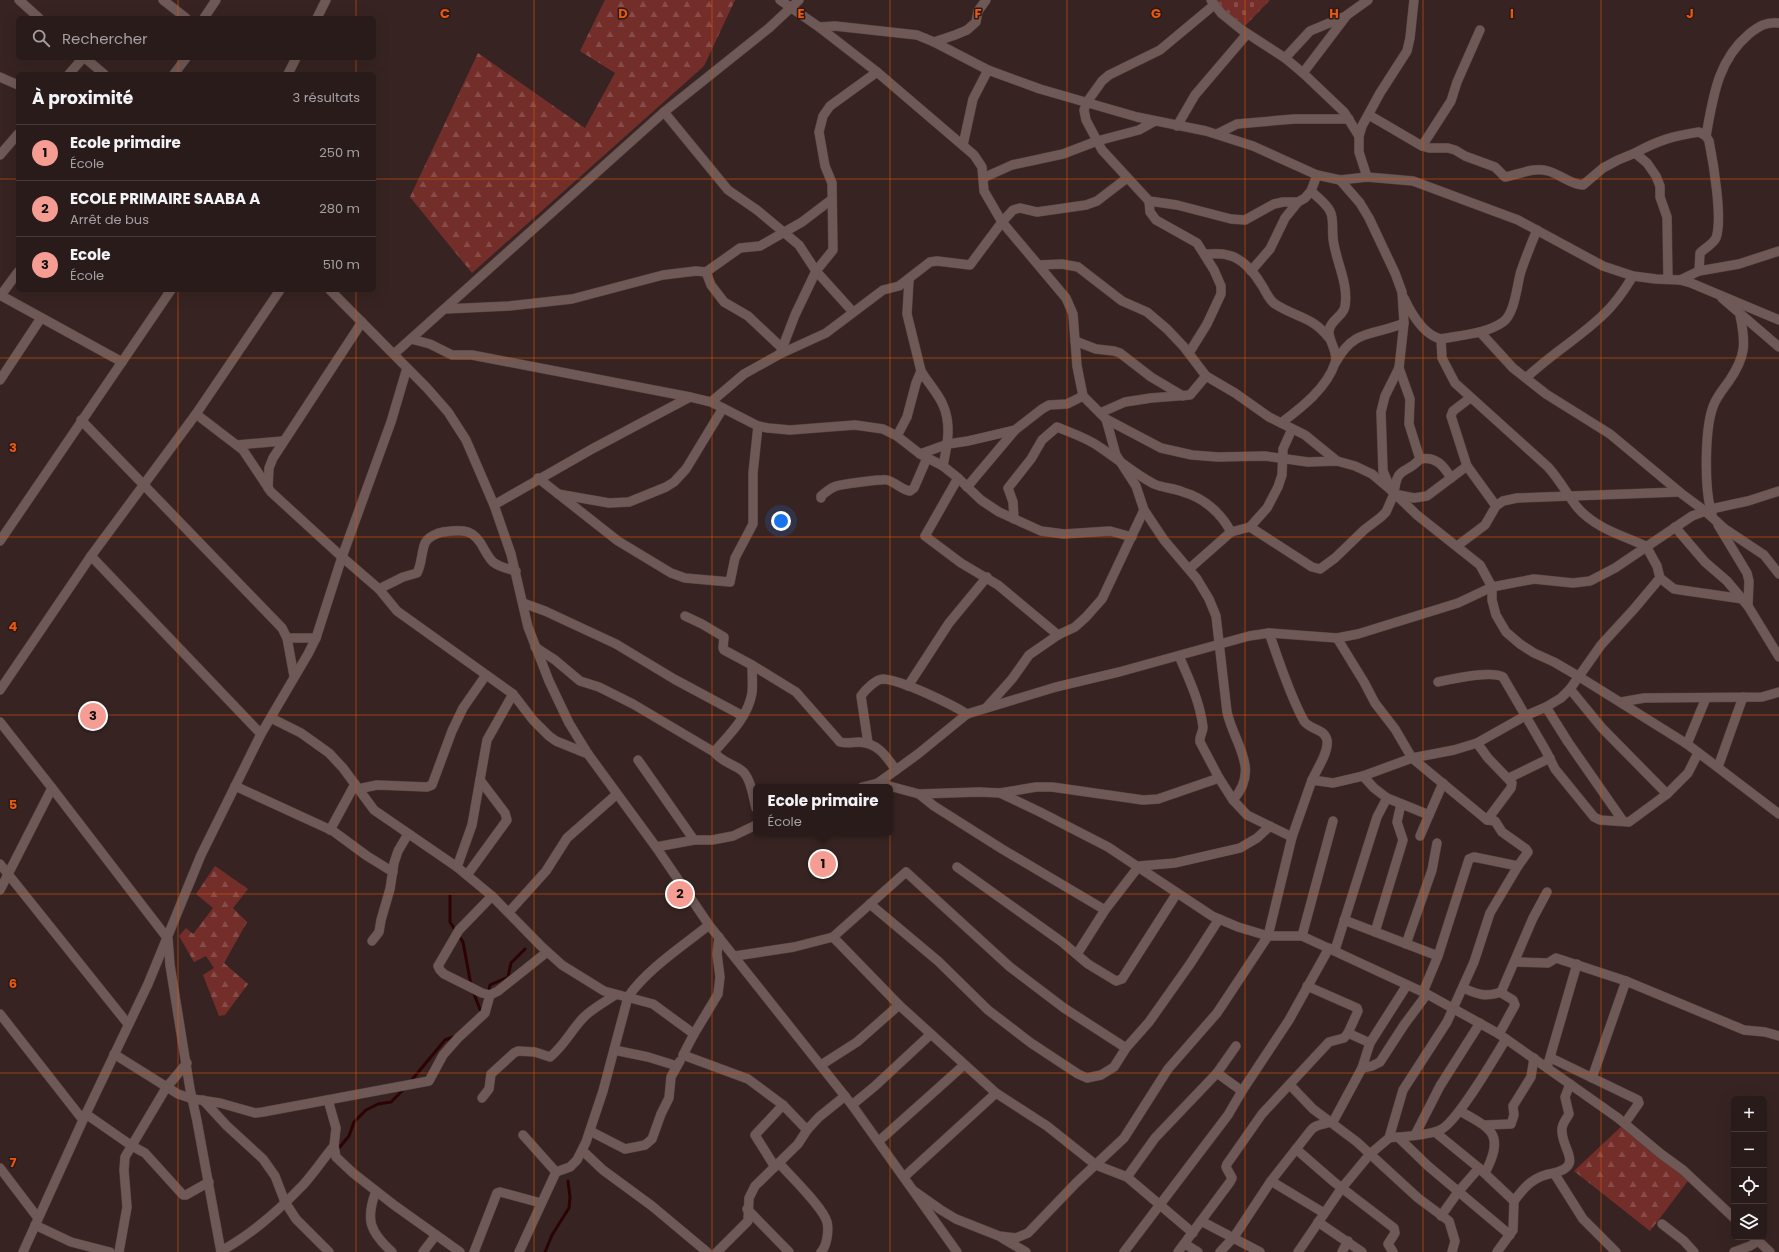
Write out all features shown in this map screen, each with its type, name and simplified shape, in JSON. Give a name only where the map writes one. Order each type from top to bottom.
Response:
[{"type":"street","points":[[18,0],[37,16]]},
{"type":"street","points":[[163,0],[183,16]]},
{"type":"street","points":[[205,16],[216,0]]},
{"type":"street","points":[[317,16],[326,0]]},
{"type":"street","points":[[780,0],[819,27],[877,72],[963,146],[978,161],[982,167],[984,191],[1002,222],[1039,265],[1070,306],[1073,314],[1075,341],[1083,396],[1103,416],[1161,448],[1192,455],[1218,457],[1265,456],[1308,462],[1337,461],[1355,466],[1372,474],[1417,515],[1480,565],[1487,575],[1492,587],[1492,600],[1496,615],[1506,632],[1520,644],[1578,676],[1687,744],[1777,809]]},
{"type":"street","points":[[394,354],[664,112],[769,28],[799,0]]},
{"type":"street","points":[[934,42],[967,30],[976,22],[978,11],[986,0]]},
{"type":"street","points":[[1285,58],[1310,31],[1348,15],[1368,0]]},
{"type":"street","points":[[1367,177],[1360,152],[1359,136],[1362,126],[1380,93],[1407,51],[1410,38],[1414,0]]},
{"type":"street","points":[[1298,202],[1282,202],[1274,204],[1245,220],[1231,219],[1177,205],[1149,201],[1127,178],[1097,141],[1085,115],[1087,102],[1102,81],[1109,75],[1131,63],[1153,55],[1213,2],[1221,13],[1247,34],[1285,58],[1303,73],[1344,112],[1359,136]]},
{"type":"street","points":[[1303,73],[1348,15]]},
{"type":"street","points":[[1706,136],[1720,73],[1725,62],[1735,48],[1761,25],[1779,23]]},
{"type":"street","points":[[819,27],[835,26],[910,34],[934,42],[988,70],[1040,89],[1155,121],[1217,134],[1253,146],[1317,176],[1340,180],[1367,177],[1413,181],[1518,220],[1603,266],[1633,276],[1680,280],[1717,293],[1779,320]]},
{"type":"street","points":[[1422,146],[1451,101],[1457,82],[1480,30]]},
{"type":"street","points":[[1177,126],[1195,95],[1247,34]]},
{"type":"street","points":[[71,72],[82,60]]},
{"type":"street","points":[[86,60],[102,72]]},
{"type":"street","points":[[176,72],[184,60]]},
{"type":"street","points":[[289,72],[295,60]]},
{"type":"street","points":[[963,146],[973,99],[988,70]]},
{"type":"street","points":[[781,352],[795,315],[816,271],[833,250],[831,200],[832,183],[824,166],[819,132],[823,116],[830,106],[877,72]]},
{"type":"street","points":[[0,77],[16,84]]},
{"type":"street","points":[[664,112],[728,190],[757,210],[799,245],[816,271],[853,312]]},
{"type":"street","points":[[1369,115],[1422,146],[1455,150],[1465,156],[1495,167],[1506,177],[1524,172],[1540,170],[1549,171],[1580,185],[1586,184],[1610,164],[1636,153],[1653,143],[1670,137],[1699,132],[1706,136],[1709,141],[1716,189],[1717,233],[1713,242],[1700,253],[1699,271]]},
{"type":"street","points":[[1217,134],[1237,124],[1320,118],[1349,119]]},
{"type":"street","points":[[983,178],[1012,165],[1063,154],[1097,141],[1139,130],[1155,121]]},
{"type":"street","points":[[0,155],[16,136]]},
{"type":"street","points":[[1636,153],[1647,163],[1658,181],[1660,197],[1667,217],[1668,279]]},
{"type":"street","points":[[1251,271],[1270,249],[1286,218],[1298,202],[1305,198],[1311,191],[1317,176]]},
{"type":"street","points":[[711,402],[744,374],[781,352],[826,333],[883,290],[899,286],[933,261],[970,266],[1002,222],[1016,208],[1037,212],[1093,203],[1127,178]]},
{"type":"street","points":[[1340,180],[1360,203],[1369,218],[1392,266],[1410,309],[1430,333],[1441,339],[1480,332],[1505,321],[1512,309],[1520,273],[1537,230]]},
{"type":"street","points":[[1311,191],[1330,212],[1333,239],[1346,294],[1345,308],[1332,323],[1329,329],[1329,338]]},
{"type":"street","points":[[445,308],[509,306],[572,299],[663,276],[696,271],[706,272],[740,248],[756,248],[808,218],[831,200]]},
{"type":"street","points":[[1149,201],[1150,212],[1156,220],[1197,243],[1219,279],[1221,294],[1207,324],[1189,353]]},
{"type":"street","points":[[1680,280],[1699,271],[1738,264],[1779,251]]},
{"type":"street","points":[[1205,254],[1232,256],[1251,271],[1274,303],[1315,322],[1329,338],[1334,348],[1336,362]]},
{"type":"street","points":[[1039,265],[1062,264],[1078,267],[1122,301],[1154,317],[1189,353],[1206,376],[1234,393],[1268,417],[1305,435],[1337,461]]},
{"type":"street","points":[[706,272],[711,285],[720,298],[748,316],[781,352]]},
{"type":"street","points":[[16,275],[0,295],[122,362]]},
{"type":"street","points":[[1526,378],[1559,349],[1602,316],[1620,296],[1633,276]]},
{"type":"street","points":[[909,280],[907,314],[921,371],[941,401],[947,415],[948,444],[943,466]]},
{"type":"street","points":[[0,541],[170,292]]},
{"type":"street","points":[[0,690],[92,556],[196,414],[279,292]]},
{"type":"street","points":[[332,292],[408,368],[448,412],[466,440],[494,504],[516,571],[528,627],[535,646],[549,681],[569,723],[588,754],[656,847],[709,925],[852,1105],[957,1252]]},
{"type":"street","points":[[1392,492],[1383,471],[1381,412],[1385,396],[1399,368],[1404,323],[1402,292]]},
{"type":"street","points":[[1717,293],[1740,315],[1779,347]]},
{"type":"street","points":[[1708,510],[1707,459],[1711,415],[1715,401],[1736,371],[1744,349],[1744,333],[1740,315]]},
{"type":"street","points":[[0,380],[41,318]]},
{"type":"street","points":[[268,488],[271,463],[283,441],[362,322]]},
{"type":"street","points":[[1281,423],[1300,409],[1315,394],[1327,378],[1342,350],[1356,338],[1366,333],[1393,328],[1404,323]]},
{"type":"street","points":[[1480,332],[1505,361],[1546,394],[1610,434],[1679,492],[1708,510],[1747,573],[1749,581],[1746,603]]},
{"type":"street","points":[[411,339],[430,344],[452,355],[472,355],[711,402],[758,426],[778,430],[855,425],[883,429],[897,436],[924,456],[943,466],[981,500],[1014,519],[1047,533],[1064,534],[1110,531],[1132,537]]},
{"type":"street","points":[[1441,339],[1442,358],[1455,383],[1548,467],[1577,507],[1602,528],[1646,546],[1657,566],[1660,578],[1674,589],[1746,603]]},
{"type":"street","points":[[1075,341],[1096,349],[1114,351],[1120,354],[1156,381],[1183,396]]},
{"type":"street","points":[[23,1252],[84,1117],[168,939],[202,855],[260,734],[271,718],[316,638],[342,557],[391,422],[408,368]]},
{"type":"street","points":[[1399,368],[1410,399],[1408,424],[1420,459]]},
{"type":"street","points":[[897,436],[907,417],[916,383],[921,371]]},
{"type":"street","points":[[1103,416],[1126,402],[1151,398],[1183,396],[1193,393],[1199,383],[1206,376]]},
{"type":"street","points":[[967,487],[1015,430],[1042,408],[1049,405],[1067,404],[1083,396]]},
{"type":"street","points":[[494,504],[538,478],[690,397]]},
{"type":"street","points":[[1470,398],[1453,412],[1451,416],[1467,466],[1496,506]]},
{"type":"street","points":[[556,494],[609,503],[629,502],[666,487],[674,482],[686,469],[723,408]]},
{"type":"street","points":[[196,414],[237,445],[249,457],[268,488],[342,557],[379,589],[397,611],[513,694],[532,720],[549,736],[556,741],[588,754]]},
{"type":"street","points":[[1103,416],[1113,445],[1136,486],[1144,510],[1164,540],[1203,588],[1216,616],[1228,718],[1245,757],[1246,765],[1244,785],[1233,800]]},
{"type":"street","points":[[81,420],[275,620],[287,638],[294,676]]},
{"type":"street","points":[[538,478],[556,494],[627,547],[671,572],[686,578],[730,582],[735,558],[753,524],[753,473],[758,426]]},
{"type":"street","points":[[1014,519],[1013,502],[1008,488],[1031,459],[1042,440],[1055,427],[1094,444],[1123,465],[1154,484],[1184,492],[1196,497],[1217,512],[1225,521],[1231,532]]},
{"type":"street","points":[[1189,569],[1231,532],[1250,527],[1267,508],[1278,487],[1282,475],[1283,449],[1292,429]]},
{"type":"street","points":[[821,498],[821,496],[833,487],[840,484],[866,483],[881,479],[891,481],[910,491],[914,488],[924,456],[948,444],[968,442],[1015,430]]},
{"type":"street","points":[[237,445],[283,441]]},
{"type":"street","points":[[1250,527],[1312,567],[1320,569],[1335,558],[1364,530],[1386,512],[1395,479],[1399,473],[1410,468],[1420,459],[1430,458],[1439,462],[1446,468],[1452,478]]},
{"type":"street","points":[[1392,492],[1414,498],[1421,498],[1434,493],[1467,466]]},
{"type":"street","points":[[958,478],[925,536],[961,563],[988,577],[1058,635]]},
{"type":"street","points":[[874,784],[878,783],[896,770],[967,714],[1056,687],[1119,672],[1249,636],[1269,634],[1337,638],[1358,634],[1458,602],[1492,587],[1534,579],[1572,583],[1590,581],[1615,568],[1692,516],[1708,510],[1748,501],[1779,491]]},
{"type":"street","points":[[1457,546],[1485,525],[1496,506],[1503,501],[1517,498],[1602,493],[1679,492]]},
{"type":"street","points":[[986,708],[1012,679],[1029,654],[1058,635],[1075,627],[1102,599],[1144,510]]},
{"type":"street","points":[[1715,520],[1725,529],[1764,555],[1779,574]]},
{"type":"street","points":[[1675,527],[1692,549],[1727,581],[1746,603],[1779,657]]},
{"type":"street","points":[[379,589],[403,577],[417,573],[425,544],[430,538],[441,533],[458,530],[470,532],[475,535],[479,539],[491,560],[498,565],[516,571]]},
{"type":"street","points":[[92,556],[260,734]]},
{"type":"street","points":[[908,686],[949,623],[988,577]]},
{"type":"street","points":[[1312,780],[1333,783],[1363,776],[1412,758],[1454,750],[1477,743],[1525,716],[1546,707],[1561,698],[1570,688],[1601,645],[1660,578]]},
{"type":"street","points":[[523,603],[545,611],[616,644],[674,679],[743,716]]},
{"type":"street","points":[[685,616],[724,637],[724,650],[796,692],[840,742],[868,743],[876,746],[896,770]]},
{"type":"street","points":[[999,1236],[1016,1238],[1028,1233],[1076,1183],[1124,1138],[1168,1069],[1217,1013],[1268,936],[1292,837],[1312,780],[1326,750],[1327,742],[1326,737],[1322,733],[1306,723],[1269,634]]},
{"type":"street","points":[[287,638],[316,638]]},
{"type":"street","points":[[1337,638],[1356,667],[1375,703],[1395,729],[1412,758],[1487,820],[1495,821],[1502,832],[1527,850],[1526,855],[1490,913],[1474,962],[1447,1022],[1403,1090],[1393,1138]]},
{"type":"street","points":[[535,646],[555,660],[580,681],[599,687],[633,704],[714,752],[725,762],[742,770],[745,774],[753,799]]},
{"type":"street","points":[[1179,656],[1199,708],[1203,729],[1200,742],[1219,778],[1233,800],[1247,815],[1292,837]]},
{"type":"street","points":[[714,752],[743,716],[752,693],[752,665]]},
{"type":"street","points":[[356,786],[377,785],[427,787],[432,785],[452,731],[460,714],[486,675]]},
{"type":"street","points":[[1438,682],[1469,676],[1500,675],[1505,679],[1560,776],[1594,817],[1600,820],[1631,821],[1667,794],[1688,773],[1698,753]]},
{"type":"street","points":[[868,743],[861,699],[862,694],[877,681],[882,679],[908,686],[947,703],[967,714]]},
{"type":"street","points":[[1570,688],[1602,728],[1667,794]]},
{"type":"street","points":[[1621,702],[1644,698],[1762,697],[1779,692]]},
{"type":"street","points":[[457,867],[472,825],[489,736],[513,694]]},
{"type":"street","points":[[1718,767],[1743,697]]},
{"type":"street","points":[[1687,744],[1706,698]]},
{"type":"street","points":[[1546,707],[1568,742],[1623,821]]},
{"type":"street","points":[[271,718],[301,733],[329,753],[343,768],[374,810],[467,875],[509,912],[547,952],[562,965],[593,985],[615,995],[653,1004],[694,1034]]},
{"type":"street","points":[[0,722],[168,939],[170,966],[187,1062],[190,1089],[209,1182],[221,1252],[244,1236],[285,1202],[304,1184],[334,1146]]},
{"type":"street","points":[[1477,743],[1488,758],[1509,778],[1512,783],[1511,788],[1487,820]]},
{"type":"street","points":[[1509,778],[1550,758]]},
{"type":"street","points":[[638,760],[694,840]]},
{"type":"street","points":[[1363,776],[1374,788],[1387,798],[1429,815]]},
{"type":"street","points":[[893,787],[919,794],[979,792],[1000,793],[1036,787],[1052,787],[1142,800],[1158,799],[1219,778]]},
{"type":"street","points":[[467,875],[508,820],[505,813],[480,780]]},
{"type":"street","points":[[1420,836],[1443,783]]},
{"type":"street","points":[[235,786],[330,830],[393,872]]},
{"type":"street","points":[[330,830],[356,786]]},
{"type":"street","points":[[0,890],[52,788]]},
{"type":"street","points":[[1000,793],[1108,847],[1218,919],[1268,936],[1302,936],[1407,984],[1480,1023],[1534,1058],[1547,1069],[1625,1123],[1661,1154],[1683,1170],[1731,1215]]},
{"type":"street","points":[[509,912],[542,876],[567,838],[617,794]]},
{"type":"street","points":[[919,794],[945,813],[1105,910]]},
{"type":"street","points":[[1124,1252],[1228,1115],[1289,1020],[1307,986],[1332,949],[1344,920],[1377,817],[1387,798]]},
{"type":"street","points":[[1375,932],[1403,840],[1397,822],[1402,804]]},
{"type":"street","points":[[1302,936],[1333,822]]},
{"type":"street","points":[[656,847],[694,840],[712,840],[733,836],[753,826]]},
{"type":"street","points":[[1077,954],[1105,910],[1138,866],[1175,863],[1240,848],[1257,838],[1270,826]]},
{"type":"street","points":[[372,941],[379,932],[398,851],[408,834]]},
{"type":"street","points":[[1406,944],[1432,870],[1437,843]]},
{"type":"street","points":[[1362,1068],[1372,1066],[1380,1062],[1425,993],[1469,859],[1474,857],[1518,866]]},
{"type":"street","points":[[0,864],[128,1024]]},
{"type":"street","points":[[957,867],[1077,954],[1098,971],[1116,981],[1119,981],[1177,893]]},
{"type":"street","points":[[735,956],[794,947],[833,937],[906,872],[1010,967],[1064,1008],[1126,1048]]},
{"type":"street","points":[[1502,992],[1530,924],[1547,892]]},
{"type":"street","points":[[492,896],[459,930],[438,966],[440,970],[444,974],[482,993],[490,994],[498,991],[547,952]]},
{"type":"street","points":[[870,904],[938,961],[988,1010],[1031,1043],[1078,1074],[1087,1078],[1101,1076],[1114,1067],[1126,1048],[1149,1022],[1190,964],[1218,919]]},
{"type":"street","points":[[1344,920],[1438,956]]},
{"type":"street","points":[[519,1252],[525,1242],[556,1172],[570,1168],[583,1151],[614,1050],[628,997],[634,989],[656,968],[709,925]]},
{"type":"street","points":[[590,1131],[625,1149],[645,1144],[652,1139],[661,1114],[669,1098],[671,1077],[718,994],[720,977],[717,954],[718,937]]},
{"type":"street","points":[[833,937],[899,1004],[996,1093],[1047,1126],[1096,1165],[1127,1177],[1193,1233]]},
{"type":"street","points":[[1515,962],[1548,963],[1555,958],[1577,964],[1626,981],[1744,1030],[1765,1032],[1779,1036]]},
{"type":"street","points":[[1547,1069],[1577,964]]},
{"type":"street","points":[[1592,1078],[1626,981]]},
{"type":"street","points":[[1220,1252],[1234,1238],[1271,1181],[1315,1126],[1330,1123],[1336,1117],[1362,1068],[1370,1043],[1407,984]]},
{"type":"street","points":[[1178,1252],[1232,1180],[1226,1167],[1227,1164],[1262,1114],[1327,1043],[1344,1038],[1348,1033],[1358,1011],[1357,1008],[1307,986]]},
{"type":"street","points":[[1463,988],[1488,996],[1502,992]]},
{"type":"street","points":[[1298,1252],[1324,1213],[1370,1154],[1393,1138],[1435,1132],[1448,1125],[1460,1110],[1502,1036],[1515,1005],[1513,1000],[1505,996],[1502,992]]},
{"type":"street","points":[[114,1054],[166,1088],[178,1094],[193,1100],[203,1100],[255,1113],[429,1081],[443,1055],[458,1038],[485,1013],[490,994]]},
{"type":"street","points":[[482,1098],[489,1089],[491,1074],[514,1053],[523,1051],[550,1057],[556,1052],[570,1032],[585,1015],[615,995]]},
{"type":"street","points":[[821,1065],[857,1042],[899,1004]]},
{"type":"street","points":[[0,1014],[84,1117],[145,1153],[183,1195],[186,1195],[209,1182]]},
{"type":"street","points":[[1415,1135],[1436,1093],[1480,1023]]},
{"type":"street","points":[[1348,1033],[1370,1043]]},
{"type":"street","points":[[852,1105],[891,1072],[931,1034]]},
{"type":"street","points":[[1127,1177],[1155,1138],[1217,1072],[1236,1046]]},
{"type":"street","points":[[614,1050],[648,1057],[677,1066]]},
{"type":"street","points":[[683,1055],[748,1079],[783,1105],[807,1130]]},
{"type":"street","points":[[1485,1125],[1511,1124],[1514,1115],[1513,1106],[1531,1077],[1534,1058]]},
{"type":"street","points":[[1551,1058],[1639,1101],[1625,1123]]},
{"type":"street","points":[[119,1252],[127,1207],[124,1170],[125,1157],[166,1088],[187,1062]]},
{"type":"street","points":[[878,1141],[964,1064]]},
{"type":"street","points":[[1217,1072],[1242,1091]]},
{"type":"street","points":[[1497,1252],[1510,1235],[1514,1226],[1514,1201],[1526,1186],[1535,1178],[1566,1169],[1570,1164],[1569,1153],[1562,1132],[1562,1126],[1569,1114],[1565,1097],[1570,1084]]},
{"type":"street","points":[[1290,1085],[1313,1110],[1357,1142],[1418,1198],[1449,1221],[1452,1226],[1455,1244],[1452,1252]]},
{"type":"street","points":[[904,1177],[996,1093]]},
{"type":"street","points":[[717,1252],[748,1222],[747,1209],[749,1198],[755,1186],[798,1144],[807,1130],[819,1117],[845,1096]]},
{"type":"street","points":[[203,1100],[227,1126],[263,1159],[274,1176],[285,1202],[296,1219],[329,1252]]},
{"type":"street","points":[[328,1100],[336,1128],[334,1146],[336,1157],[376,1191],[460,1252]]},
{"type":"street","points":[[783,1105],[756,1135],[777,1165],[818,1209],[827,1222],[825,1246],[821,1252]]},
{"type":"street","points":[[1442,1216],[1458,1192],[1482,1171],[1494,1155],[1492,1134],[1485,1125],[1460,1110]]},
{"type":"street","points":[[1435,1132],[1482,1171],[1514,1201]]},
{"type":"street","points":[[523,1136],[556,1172]]},
{"type":"street","points":[[1393,1138],[1510,1235]]},
{"type":"street","points":[[1296,1149],[1342,1189],[1394,1228],[1394,1233],[1388,1244],[1393,1252]]},
{"type":"street","points":[[583,1151],[603,1170],[652,1206],[707,1252]]},
{"type":"street","points":[[0,1168],[36,1221],[71,1242],[110,1252]]},
{"type":"street","points":[[1554,1173],[1576,1210],[1613,1251]]},
{"type":"street","points":[[1271,1181],[1324,1213]]},
{"type":"street","points":[[376,1191],[372,1201],[372,1229],[379,1240],[392,1252]]},
{"type":"street","points":[[914,1191],[941,1210],[999,1236],[1026,1252]]},
{"type":"street","points":[[474,1252],[497,1193],[500,1192],[541,1203]]},
{"type":"street","points":[[747,1209],[789,1252]]},
{"type":"street","points":[[1201,1221],[1260,1252]]},
{"type":"street","points":[[1318,1222],[1348,1241],[1362,1252]]},
{"type":"street","points":[[1662,1224],[1684,1241],[1694,1252]]},
{"type":"street","points":[[423,1252],[436,1235]]},
{"type":"street","points":[[1734,1252],[1750,1246],[1755,1240]]},
{"type":"street","points":[[1757,1240],[1770,1252]]},
{"type":"street","points":[[1342,1252],[1348,1241]]},
{"type":"street","points":[[1185,1244],[1198,1252]]},
{"type":"green space","points":[[605,0],[735,0],[704,66],[472,273],[410,197],[478,53],[585,128],[615,73],[580,51]]},
{"type":"green space","points":[[1211,0],[1270,0],[1242,29]]},
{"type":"green space","points":[[215,866],[248,889],[233,908],[247,922],[224,963],[248,984],[225,1015],[219,1016],[203,975],[214,968],[206,956],[194,962],[179,936],[186,928],[193,934],[213,908],[196,894]]},
{"type":"green space","points":[[1625,1123],[1691,1177],[1650,1231],[1574,1171]]},
{"type":"waterway","points":[[450,896],[450,922],[463,942],[471,985]]},
{"type":"waterway","points":[[488,993],[490,985],[508,977],[511,963],[525,949]]},
{"type":"waterway","points":[[473,991],[481,1012]]},
{"type":"waterway","points":[[410,1082],[445,1040],[456,1036]]},
{"type":"waterway","points":[[339,1148],[349,1136],[354,1122],[366,1110],[378,1104],[391,1102],[405,1088]]},
{"type":"waterway","points":[[545,1252],[552,1235],[569,1208],[570,1197],[568,1181]]},
{"type":"place","name":"Ecole","points":[[93,716]]},
{"type":"place","name":"Ecole primaire","points":[[823,864]]},
{"type":"place","name":"ECOLE PRIMAIRE SAABA A","points":[[680,894]]}]
